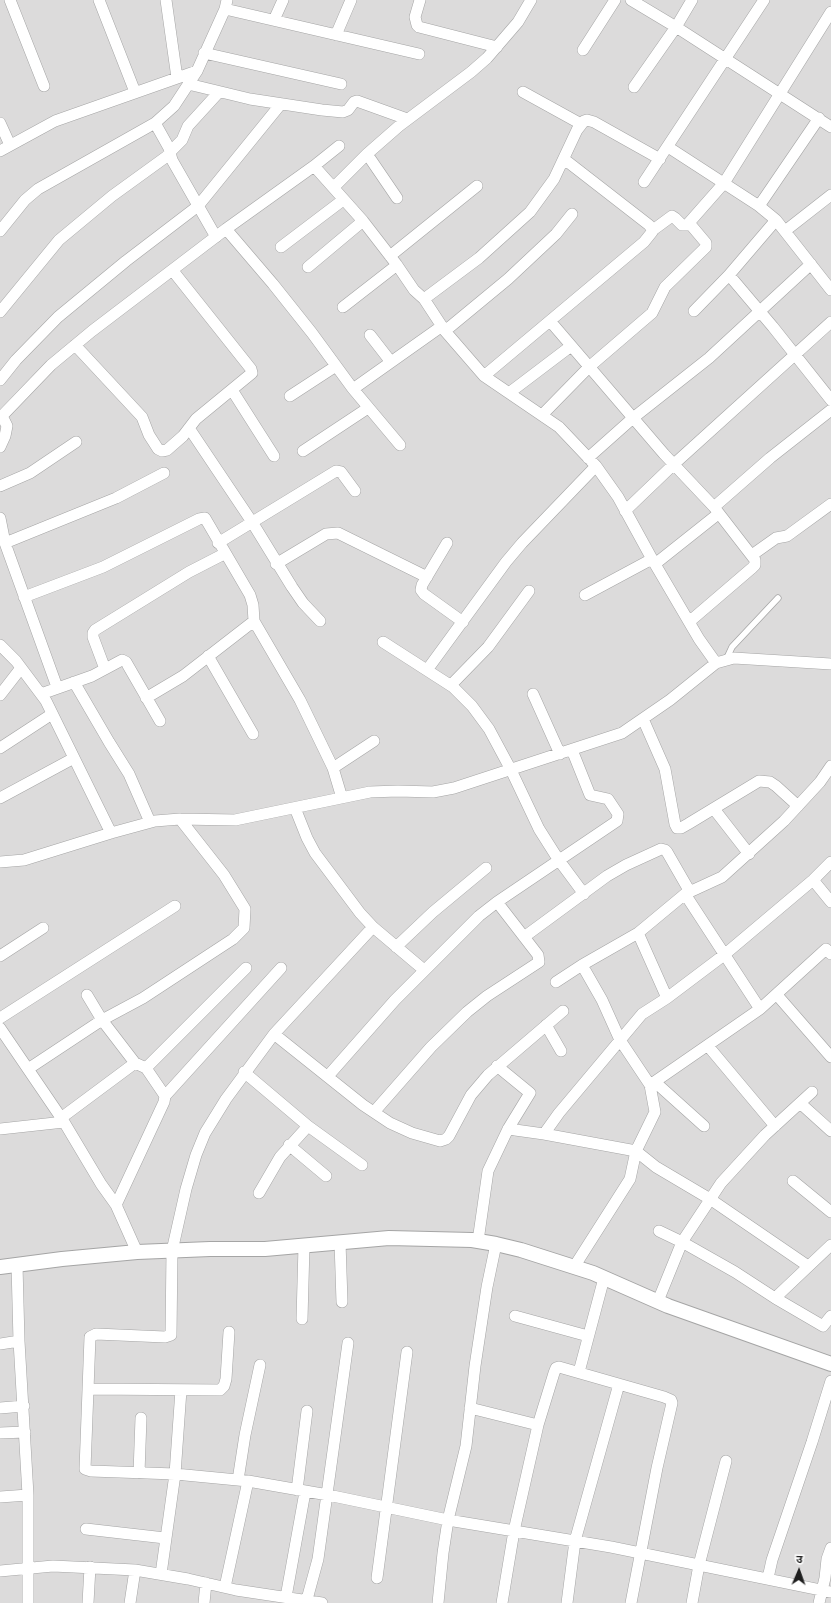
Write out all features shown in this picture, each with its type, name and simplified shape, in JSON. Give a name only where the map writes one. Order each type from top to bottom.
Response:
[{"type":"street","points":[[10,0],[44,86]]},
{"type":"street","points":[[99,0],[135,92]]},
{"type":"street","points":[[166,0],[177,78]]},
{"type":"street","points":[[274,20],[283,0]]},
{"type":"street","points":[[336,35],[351,0]]},
{"type":"street","points":[[420,0],[415,17],[415,22],[419,28],[497,47]]},
{"type":"street","points":[[334,187],[367,154],[407,119],[471,72],[497,47],[518,22],[531,0]]},
{"type":"street","points":[[583,50],[615,0]]},
{"type":"street","points":[[631,0],[676,27],[831,127]]},
{"type":"street","points":[[634,87],[676,27],[692,0]]},
{"type":"street","points":[[644,182],[764,0]]},
{"type":"street","points":[[0,231],[25,200],[38,189],[154,123],[174,106],[197,71],[226,4],[274,20],[420,54]]},
{"type":"street","points":[[484,376],[644,242],[651,235],[652,230],[672,216],[684,226],[690,224],[724,183],[831,12]]},
{"type":"street","points":[[204,53],[341,84]]},
{"type":"street","points":[[0,151],[55,121],[197,71]]},
{"type":"street","points":[[188,84],[280,105],[343,112],[348,110],[354,102],[357,102],[407,119]]},
{"type":"street","points":[[0,312],[49,251],[63,236],[112,196],[170,153],[182,140],[188,126],[219,92]]},
{"type":"street","points":[[523,92],[581,124]]},
{"type":"street","points":[[0,380],[30,345],[58,317],[126,261],[198,206],[280,105]]},
{"type":"street","points":[[759,206],[819,118]]},
{"type":"street","points":[[424,299],[479,258],[521,221],[540,200],[554,179],[581,124],[587,120],[594,122],[660,159]]},
{"type":"street","points":[[0,123],[10,145]]},
{"type":"street","points":[[154,123],[170,153],[172,160],[216,237]]},
{"type":"street","points":[[0,447],[5,436],[7,426],[1,416],[51,365],[216,237],[314,166],[339,146]]},
{"type":"street","points":[[668,146],[759,206],[776,220],[811,264],[829,283]]},
{"type":"street","points":[[367,154],[397,198]]},
{"type":"street","points":[[564,159],[649,225],[652,230]]},
{"type":"street","points":[[314,166],[363,221],[394,260],[414,290],[424,299],[444,329],[484,376],[559,427],[596,466],[618,497],[653,562],[689,622],[721,661]]},
{"type":"street","points":[[343,307],[477,186]]},
{"type":"street","points":[[785,231],[831,196]]},
{"type":"street","points":[[282,247],[343,200]]},
{"type":"street","points":[[353,389],[391,362],[444,329],[508,278],[556,234],[572,214]]},
{"type":"street","points":[[694,311],[776,220]]},
{"type":"street","points":[[308,267],[363,221]]},
{"type":"street","points":[[542,415],[589,367],[652,313],[665,287],[706,247],[706,243],[690,224]]},
{"type":"street","points":[[226,230],[278,290],[353,389],[400,445]]},
{"type":"street","points":[[588,458],[633,418],[709,358],[759,310],[811,264]]},
{"type":"street","points":[[75,345],[142,418],[145,422],[149,435],[160,450],[167,450],[180,440],[196,419],[252,375],[251,369],[173,270]]},
{"type":"street","points":[[728,275],[759,310],[831,400]]},
{"type":"street","points":[[550,321],[673,464],[716,511],[752,555],[755,561],[752,568],[689,622]]},
{"type":"street","points":[[626,511],[673,464],[831,322]]},
{"type":"street","points":[[370,335],[391,362]]},
{"type":"street","points":[[509,393],[572,346]]},
{"type":"street","points":[[290,396],[336,366]]},
{"type":"street","points":[[232,390],[274,456]]},
{"type":"street","points":[[303,451],[368,408]]},
{"type":"street","points":[[585,595],[653,562],[716,511],[770,458],[831,410]]},
{"type":"street","points":[[189,428],[252,522],[276,564],[303,603],[320,621]]},
{"type":"street","points":[[0,486],[30,473],[76,442]]},
{"type":"street","points":[[427,670],[522,543],[596,466]]},
{"type":"street","points":[[218,543],[336,471],[341,472],[355,491]]},
{"type":"street","points":[[5,543],[116,498],[164,473]]},
{"type":"street","points":[[752,555],[776,538],[787,536],[831,504]]},
{"type":"street","points":[[0,518],[5,543],[57,687]]},
{"type":"street","points":[[24,597],[103,566],[199,519],[205,518],[224,554],[250,595],[254,621],[300,700],[333,768],[342,798]]},
{"type":"street","points":[[276,564],[326,534],[338,533],[427,577]]},
{"type":"street","points":[[447,543],[422,585],[422,592],[463,622]]},
{"type":"street","points":[[104,669],[93,637],[95,630],[189,572],[224,554]]},
{"type":"street","points":[[450,685],[488,647],[529,591]]},
{"type":"street","points":[[146,698],[165,688],[254,621]]},
{"type":"street","points":[[383,642],[450,685],[467,700],[489,729],[511,770],[532,817],[558,859],[584,894]]},
{"type":"street","points":[[0,645],[21,668],[41,694],[111,833]]},
{"type":"street","points":[[208,656],[253,734]]},
{"type":"street","points":[[0,862],[24,860],[150,822],[180,819],[235,820],[370,792],[433,792],[454,788],[622,733],[670,700],[721,661],[734,658],[831,664]]},
{"type":"street","points":[[41,694],[74,682],[120,661],[124,661],[160,721]]},
{"type":"street","points":[[0,695],[21,668]]},
{"type":"street","points":[[74,682],[109,742],[130,774],[150,822]]},
{"type":"street","points":[[534,694],[560,754]]},
{"type":"street","points":[[0,748],[52,714]]},
{"type":"street","points":[[643,719],[665,769],[676,826],[681,828],[714,809],[752,784],[764,781],[776,786],[798,806]]},
{"type":"street","points":[[333,768],[374,741]]},
{"type":"street","points":[[328,1076],[395,1000],[479,916],[558,859],[615,823],[618,819],[618,814],[608,799],[590,795],[572,750]]},
{"type":"street","points":[[0,798],[74,758]]},
{"type":"street","points":[[556,982],[582,965],[638,933],[687,893],[722,877],[784,821],[820,782],[831,766]]},
{"type":"street","points":[[295,808],[307,838],[315,853],[372,927],[424,970]]},
{"type":"street","points":[[714,809],[749,854]]},
{"type":"street","points":[[28,1069],[102,1020],[143,998],[233,938],[244,928],[245,909],[224,875],[180,819]]},
{"type":"street","points":[[524,937],[607,876],[626,865],[663,849],[668,852],[687,893],[724,956],[760,1009]]},
{"type":"street","points":[[544,1134],[559,1112],[642,1014],[667,998],[724,956],[813,880],[831,862]]},
{"type":"street","points":[[396,947],[433,912],[486,868]]},
{"type":"street","points":[[813,880],[831,902]]},
{"type":"street","points":[[374,1112],[431,1047],[466,1012],[487,996],[539,962],[538,955],[497,902]]},
{"type":"street","points":[[0,1018],[175,906]]},
{"type":"street","points":[[372,927],[274,1034],[226,1098],[206,1133],[196,1155],[186,1189],[172,1251],[171,1335],[165,1337],[96,1334],[92,1336],[90,1341],[85,1469],[91,1472],[175,1474],[243,1481],[328,1495],[448,1520],[641,1553],[826,1591]]},
{"type":"street","points":[[0,956],[43,928]]},
{"type":"street","points":[[638,933],[667,998]]},
{"type":"street","points":[[652,1084],[760,1009],[830,949]]},
{"type":"street","points":[[582,965],[602,1000],[620,1040],[652,1084],[704,1126]]},
{"type":"street","points":[[146,1068],[246,968]]},
{"type":"street","points":[[116,1205],[164,1102],[165,1096],[281,968]]},
{"type":"street","points":[[87,995],[102,1020],[135,1063],[146,1068],[165,1096]]},
{"type":"street","points":[[777,995],[831,1057]]},
{"type":"street","points":[[274,1034],[374,1112],[412,1133],[435,1140],[443,1140],[449,1136],[478,1085],[497,1066],[563,1011]]},
{"type":"street","points":[[546,1025],[561,1051]]},
{"type":"street","points":[[0,1028],[63,1120],[101,1184],[116,1205],[137,1252]]},
{"type":"street","points":[[708,1046],[775,1126]]},
{"type":"street","points":[[0,1129],[63,1120],[135,1063]]},
{"type":"street","points":[[478,1241],[488,1172],[508,1129],[530,1093],[497,1066]]},
{"type":"street","points":[[244,1072],[308,1126],[362,1165]]},
{"type":"street","points":[[574,1267],[630,1179],[636,1151],[655,1112],[652,1084]]},
{"type":"street","points":[[658,1302],[682,1242],[721,1183],[775,1126],[812,1092]]},
{"type":"street","points":[[800,1103],[831,1131]]},
{"type":"street","points":[[259,1193],[275,1165],[290,1145],[308,1126]]},
{"type":"street","points":[[508,1129],[636,1151],[656,1168],[710,1199],[808,1266]]},
{"type":"street","points":[[290,1145],[326,1176]]},
{"type":"street","points":[[793,1181],[831,1212]]},
{"type":"street","points":[[659,1231],[682,1242],[735,1272],[822,1326],[831,1316]]},
{"type":"street","points":[[0,1267],[137,1252],[264,1249],[388,1238],[443,1238],[478,1241],[496,1244],[574,1267],[604,1278],[658,1302],[831,1364]]},
{"type":"street","points":[[340,1242],[342,1302]]},
{"type":"street","points":[[438,1603],[448,1520],[466,1446],[487,1287],[496,1244]]},
{"type":"street","points":[[775,1298],[831,1245]]},
{"type":"street","points":[[302,1319],[304,1246]]},
{"type":"street","points":[[17,1265],[19,1341],[28,1495],[28,1603]]},
{"type":"street","points":[[579,1372],[604,1278]]},
{"type":"street","points":[[516,1316],[588,1336]]},
{"type":"street","points":[[88,1389],[216,1390],[223,1388],[226,1379],[229,1332]]},
{"type":"street","points":[[0,1344],[19,1341]]},
{"type":"street","points":[[306,1602],[318,1559],[348,1343]]},
{"type":"street","points":[[377,1578],[407,1352]]},
{"type":"street","points":[[225,1587],[243,1481],[245,1436],[260,1365]]},
{"type":"street","points":[[502,1603],[514,1531],[538,1425],[556,1368],[562,1367],[664,1397],[671,1400],[672,1403],[657,1468],[631,1603]]},
{"type":"street","points":[[768,1578],[772,1560],[831,1381]]},
{"type":"street","points":[[567,1603],[575,1541],[619,1384]]},
{"type":"street","points":[[161,1574],[175,1474],[181,1390]]},
{"type":"street","points":[[0,1408],[24,1406]]},
{"type":"street","points":[[470,1408],[538,1425]]},
{"type":"street","points":[[286,1597],[301,1491],[307,1411]]},
{"type":"street","points":[[139,1473],[141,1418]]},
{"type":"street","points":[[0,1434],[25,1432]]},
{"type":"street","points":[[692,1603],[699,1565],[726,1461]]},
{"type":"street","points":[[0,1497],[28,1495]]},
{"type":"street","points":[[86,1529],[166,1538]]},
{"type":"street","points":[[819,1603],[826,1591],[827,1559],[831,1548]]},
{"type":"street","points":[[0,1571],[53,1566],[135,1570],[286,1597],[306,1602],[322,1603]]},
{"type":"street","points":[[88,1603],[90,1567]]},
{"type":"street","points":[[130,1603],[135,1570]]},
{"type":"street","points":[[204,1603],[206,1583]]},
{"type":"lane","points":[[721,661],[732,647],[778,598]]},
{"type":"shaded area","points":[[0,0],[831,0],[831,1603],[0,1603]]}]
